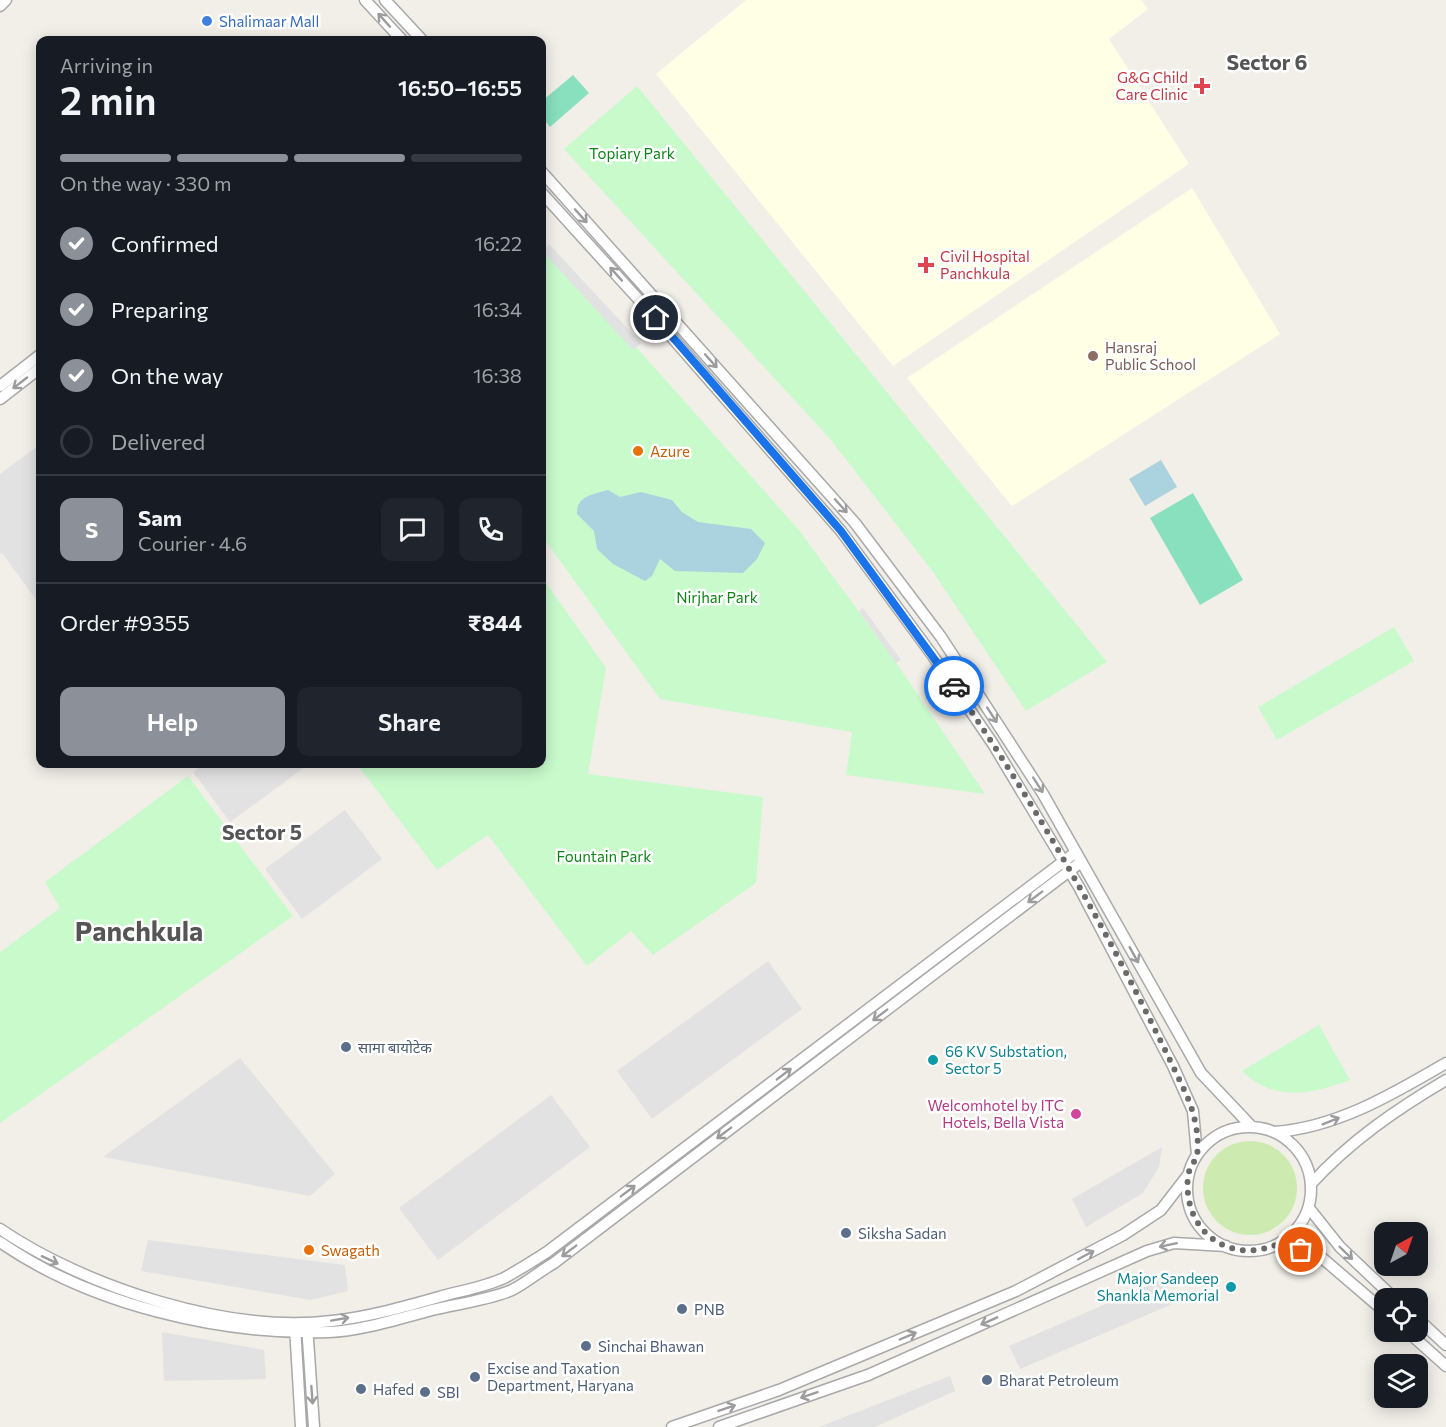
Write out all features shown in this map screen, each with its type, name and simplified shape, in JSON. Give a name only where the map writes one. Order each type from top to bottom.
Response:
[{"type":"street","points":[[0,6],[6,0]]},
{"type":"street","points":[[365,0],[398,36]]},
{"type":"street","points":[[385,0],[418,36]]},
{"type":"street","points":[[546,176],[855,523],[941,637],[1043,794],[1201,1073],[1252,1127]]},
{"type":"street","points":[[546,197],[841,531],[933,656],[993,744],[1067,866],[1173,1066],[1193,1111],[1197,1155]]},
{"type":"street","points":[[0,386],[36,358]]},
{"type":"street","points":[[0,399],[36,371]]},
{"type":"street","points":[[0,1242],[31,1263],[94,1292],[178,1315],[255,1331],[307,1327],[398,1308],[512,1290],[554,1263],[1079,857]]},
{"type":"street","points":[[672,1427],[779,1390],[1016,1291],[1123,1235],[1161,1210],[1188,1175],[1197,1155],[1216,1136],[1231,1129],[1252,1127],[1274,1132],[1299,1131],[1329,1123],[1446,1063]]},
{"type":"street","points":[[1311,1184],[1338,1154],[1360,1137],[1446,1080]]},
{"type":"street","points":[[719,1427],[868,1375],[1147,1251],[1174,1243],[1226,1246],[1246,1251],[1266,1249],[1281,1243],[1299,1227],[1309,1208],[1311,1184],[1300,1153],[1285,1138],[1274,1132]]},
{"type":"street","points":[[1188,1175],[1188,1201],[1197,1223],[1212,1239],[1226,1246]]},
{"type":"street","points":[[1309,1208],[1340,1247],[1383,1288]]},
{"type":"street","points":[[0,1229],[35,1253],[97,1282],[181,1306],[295,1327]]},
{"type":"street","points":[[1281,1243],[1322,1257],[1374,1302]]},
{"type":"street","points":[[295,1327],[301,1427]]},
{"type":"street","points":[[307,1327],[314,1427]]},
{"type":"street","points":[[1428,1328],[1446,1345]]},
{"type":"street","points":[[1419,1342],[1446,1366]]},
{"type":"shaded area","name":"Civil Hospital Panchkula","points":[[746,0],[1141,0],[1148,9],[1109,39],[1189,164],[893,366],[656,74]]},
{"type":"shaded area","name":"Hansraj Public School","points":[[1192,188],[1280,334],[1012,506],[907,378]]},
{"type":"shaded area","points":[[549,244],[641,343],[633,350],[546,255],[546,248]]},
{"type":"shaded area","points":[[36,447],[36,600],[2,553],[0,554],[0,474]]},
{"type":"shaded area","points":[[863,608],[901,660],[896,663],[859,611]]},
{"type":"shaded area","points":[[199,768],[304,768],[230,822],[193,772]]},
{"type":"shaded area","points":[[345,810],[382,859],[302,919],[265,869]]},
{"type":"shaded area","points":[[768,961],[802,1009],[652,1119],[617,1071]]},
{"type":"shaded area","points":[[240,1058],[335,1174],[310,1196],[103,1157]]},
{"type":"shaded area","points":[[551,1095],[590,1147],[438,1260],[399,1208]]},
{"type":"shaded area","points":[[1162,1147],[1159,1167],[1143,1193],[1086,1227],[1072,1199]]},
{"type":"shaded area","points":[[148,1240],[345,1265],[348,1291],[311,1300],[141,1271]]},
{"type":"shaded area","points":[[1163,1279],[1175,1303],[1020,1369],[1009,1346]]},
{"type":"shaded area","points":[[162,1332],[264,1350],[266,1379],[164,1381]]},
{"type":"shaded area","points":[[950,1376],[955,1391],[875,1427],[819,1427]]},
{"type":"green space","points":[[573,75],[589,93],[550,127],[546,122],[546,98]]},
{"type":"green space","name":"Topiary Park","points":[[637,86],[1107,662],[1026,711],[933,572],[831,440],[564,149]]},
{"type":"green space","name":"Nirjhar Park","points":[[546,245],[799,530],[897,664],[985,794],[846,775],[852,732],[660,699],[546,542]]},
{"type":"green space","points":[[1193,493],[1243,580],[1200,605],[1150,518]]},
{"type":"green space","name":"Fountain Park","points":[[546,583],[606,668],[588,774],[763,797],[756,883],[653,955],[631,931],[587,966],[488,835],[437,870],[360,768],[546,768]]},
{"type":"green space","points":[[1394,627],[1414,661],[1277,740],[1258,707]]},
{"type":"green space","points":[[188,776],[293,916],[0,1123],[0,952],[60,908],[45,882]]},
{"type":"green space","points":[[1319,1025],[1350,1080],[1308,1092],[1281,1092],[1267,1088],[1242,1071]]},
{"type":"green space","points":[[1241,1141],[1259,1141],[1284,1154],[1294,1170],[1297,1188],[1294,1206],[1284,1222],[1259,1235],[1241,1235],[1216,1222],[1203,1197],[1203,1179],[1216,1154]]},
{"type":"water","points":[[1161,460],[1177,487],[1145,506],[1129,479]]},
{"type":"water","points":[[608,490],[620,497],[641,492],[672,500],[682,512],[698,522],[751,529],[765,543],[757,559],[743,573],[675,571],[660,559],[652,576],[645,581],[613,564],[597,549],[594,531],[577,514],[579,503],[587,497]]},
{"type":"way so far","points":[[954,686],[1019,783],[1079,887],[1187,1096],[1193,1111],[1197,1155],[1188,1175],[1188,1201],[1197,1223],[1212,1239],[1231,1249],[1246,1251],[1266,1249],[1281,1243],[1301,1250]]},
{"type":"place","name":"Shalimaar Mall","points":[[207,21]]},
{"type":"place","name":"G&G Child Care Clinic","points":[[1202,86]]},
{"type":"place","name":"Civil Hospital Panchkula","points":[[926,265]]},
{"type":"place","name":"Hansraj Public School","points":[[1093,356]]},
{"type":"place","name":"Azure","points":[[638,451]]},
{"type":"place","name":"सामा बायोटेक","points":[[346,1047]]},
{"type":"place","name":"66 KV Substation, Sector 5","points":[[933,1060]]},
{"type":"place","name":"Welcomhotel by ITC Hotels, Bella Vista","points":[[1076,1114]]},
{"type":"place","name":"Siksha Sadan","points":[[846,1233]]},
{"type":"place","name":"Swagath","points":[[309,1250]]},
{"type":"place","name":"Major Sandeep Shankla Memorial","points":[[1231,1287]]},
{"type":"place","name":"PNB","points":[[682,1309]]},
{"type":"place","name":"Sinchai Bhawan","points":[[586,1346]]},
{"type":"place","name":"Excise and Taxation Department, Haryana","points":[[475,1377]]},
{"type":"place","name":"Bharat Petroleum","points":[[987,1380]]},
{"type":"place","name":"Hafed","points":[[361,1389]]},
{"type":"place","name":"SBI","points":[[425,1392]]},
{"type":"district","name":"Sector 6","points":[[1267,61]]},
{"type":"district","name":"Sector 5","points":[[262,831]]},
{"type":"district","name":"Panchkula","points":[[139,930]]},
{"type":"route","points":[[656,318],[841,531],[954,686]]}]
